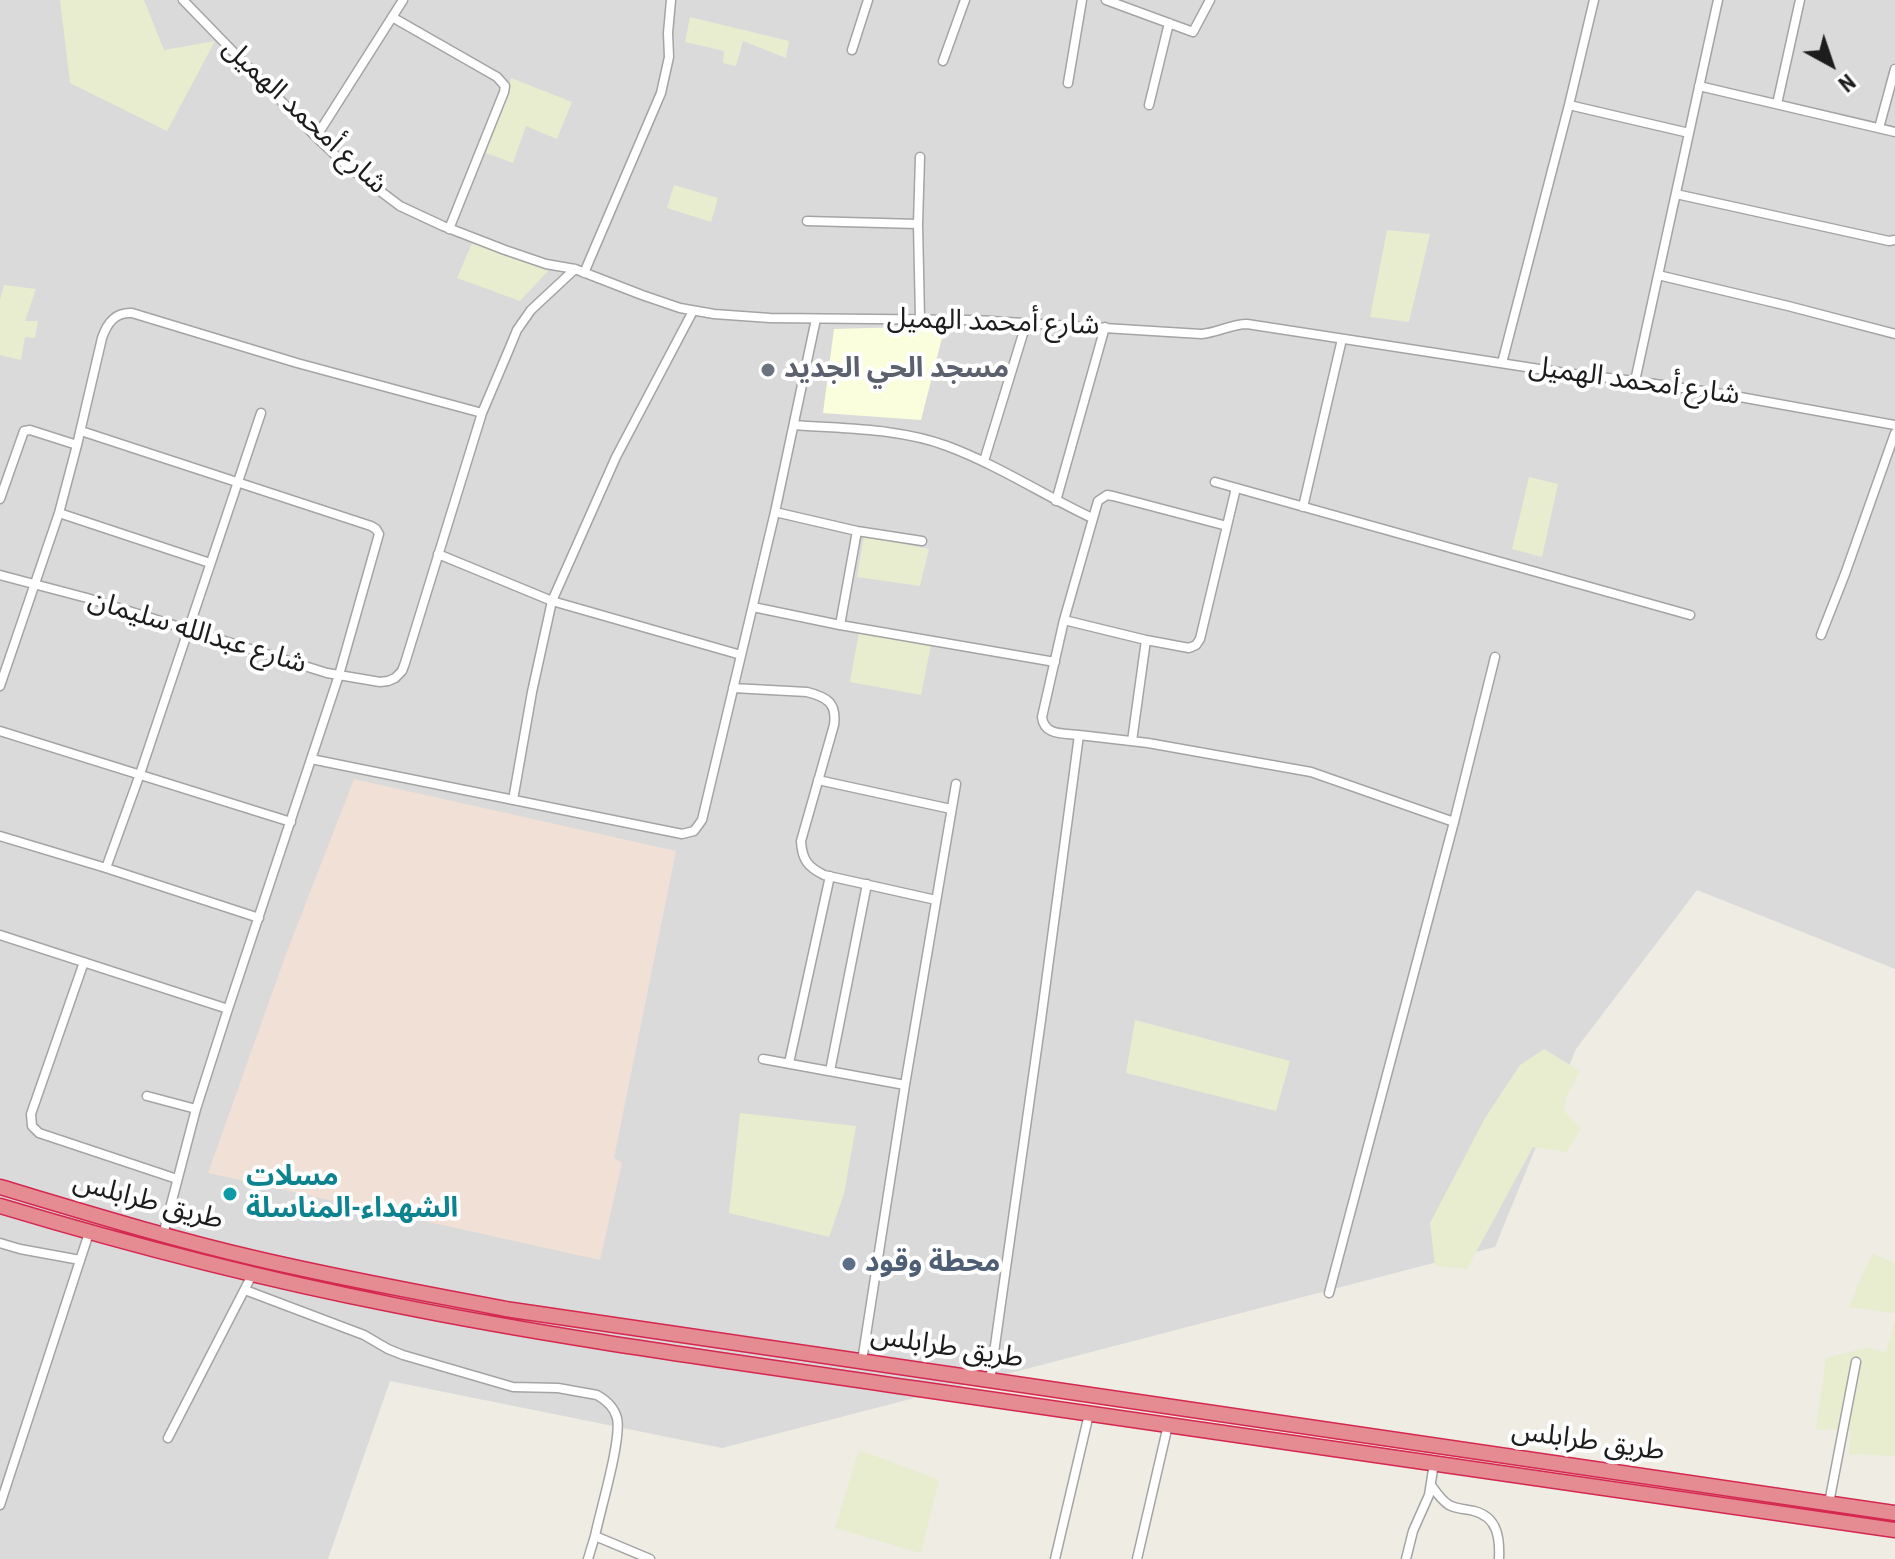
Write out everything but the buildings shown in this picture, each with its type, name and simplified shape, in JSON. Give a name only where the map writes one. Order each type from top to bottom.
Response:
[{"type":"highway","name":"طريق طرابلس","points":[[0,1187],[163,1235],[350,1279],[512,1310],[1895,1513]]},
{"type":"highway","points":[[0,1206],[89,1233],[252,1275],[508,1327],[1895,1530]]},
{"type":"street","name":"شارع أمحمد الهميل","points":[[183,0],[316,137],[347,166],[400,206],[449,229],[546,264],[580,271],[693,311],[816,319],[975,320],[1201,334],[1247,324],[1635,381],[1895,425]]},
{"type":"street","points":[[316,137],[403,0]]},
{"type":"street","points":[[671,0],[669,57],[661,93],[580,271],[531,310],[517,330],[482,413],[438,554],[552,601],[741,655]]},
{"type":"street","points":[[852,50],[868,0]]},
{"type":"street","points":[[943,61],[965,0]]},
{"type":"street","points":[[1068,83],[1082,0]]},
{"type":"street","points":[[1106,0],[1193,32],[1210,0]]},
{"type":"street","points":[[1502,363],[1594,0]]},
{"type":"street","points":[[1635,381],[1718,0]]},
{"type":"street","points":[[1777,104],[1800,0]]},
{"type":"street","points":[[392,17],[497,77],[505,86],[449,229]]},
{"type":"street","points":[[1149,105],[1169,23]]},
{"type":"street","points":[[1879,128],[1895,69]]},
{"type":"street","points":[[1699,86],[1895,132]]},
{"type":"street","points":[[1569,105],[1689,133]]},
{"type":"street","points":[[920,157],[920,319]]},
{"type":"street","points":[[1676,194],[1893,241]]},
{"type":"street","points":[[807,221],[918,224]]},
{"type":"street","points":[[1658,275],[1895,334]]},
{"type":"street","points":[[513,800],[552,601],[616,457],[693,311]]},
{"type":"street","points":[[0,686],[59,513],[106,325],[123,312],[482,413]]},
{"type":"street","points":[[311,759],[682,834],[694,831],[702,820],[753,607],[816,319]]},
{"type":"street","points":[[984,461],[1026,324]]},
{"type":"street","points":[[1056,501],[1105,327]]},
{"type":"street","points":[[1303,507],[1342,339]]},
{"type":"street","points":[[106,868],[261,413]]},
{"type":"street","points":[[794,425],[903,434],[946,446],[984,461],[1092,518]]},
{"type":"street","points":[[0,499],[26,430],[77,445]]},
{"type":"street","points":[[81,431],[371,526],[378,531],[379,539],[339,675],[196,1109],[163,1235]]},
{"type":"street","points":[[1821,635],[1895,433]]},
{"type":"street","points":[[1215,482],[1690,615]]},
{"type":"street","points":[[1064,620],[1189,648],[1199,642],[1236,488]]},
{"type":"street","points":[[1227,526],[1113,496],[1107,495],[1098,501],[1064,620],[1042,721],[1047,729],[1311,772],[1454,822]]},
{"type":"street","points":[[775,512],[857,531],[922,541]]},
{"type":"street","points":[[59,513],[210,563]]},
{"type":"street","points":[[840,625],[857,531]]},
{"type":"street","name":"شارع عبدالله سليمان","points":[[0,575],[113,606],[303,667],[380,682],[395,678],[402,671],[438,554]]},
{"type":"street","points":[[753,607],[1055,662]]},
{"type":"street","points":[[1132,741],[1146,640]]},
{"type":"street","points":[[1329,1293],[1495,657]]},
{"type":"street","points":[[733,688],[807,692],[819,695],[833,707],[835,714],[801,841],[805,862],[830,876],[936,900]]},
{"type":"street","points":[[0,731],[291,822]]},
{"type":"street","points":[[990,1382],[1079,735]]},
{"type":"street","points":[[818,780],[951,809]]},
{"type":"street","points":[[862,1361],[956,784]]},
{"type":"street","points":[[0,836],[259,918]]},
{"type":"street","points":[[789,1063],[830,876]]},
{"type":"street","points":[[830,1071],[867,884]]},
{"type":"street","points":[[0,935],[228,1009]]},
{"type":"street","points":[[84,962],[31,1114],[32,1126],[39,1133],[177,1179]]},
{"type":"street","points":[[763,1059],[905,1085]]},
{"type":"street","points":[[147,1096],[196,1109]]},
{"type":"street","points":[[0,1505],[89,1233]]},
{"type":"street","points":[[0,1243],[80,1260]]},
{"type":"street","points":[[168,1438],[252,1275]]},
{"type":"street","points":[[245,1290],[364,1335],[403,1355],[513,1387],[558,1388],[602,1398],[611,1406],[618,1425],[588,1559]]},
{"type":"street","points":[[1829,1503],[1856,1362]]},
{"type":"street","points":[[1055,1559],[1089,1414]]},
{"type":"street","points":[[1137,1559],[1168,1425]]},
{"type":"street","points":[[1406,1559],[1413,1531],[1426,1503],[1434,1462]]},
{"type":"street","points":[[1431,1485],[1448,1504],[1486,1515],[1492,1521],[1499,1535],[1499,1559]]},
{"type":"street","points":[[595,1536],[650,1559]]},
{"type":"shaded area","points":[[0,0],[1895,0],[1895,969],[1697,890],[1576,1049],[1495,1247],[722,1448],[390,1381],[328,1559],[0,1559]]},
{"type":"shaded area","points":[[60,0],[144,0],[164,50],[215,41],[167,131],[70,83]]},
{"type":"shaded area","points":[[690,17],[789,41],[786,58],[743,41],[736,66],[723,63],[724,51],[685,42]]},
{"type":"shaded area","points":[[511,78],[572,102],[557,139],[526,126],[513,163],[486,153]]},
{"type":"shaded area","points":[[674,185],[718,198],[711,222],[667,208]]},
{"type":"shaded area","points":[[1387,230],[1430,234],[1409,322],[1370,317]]},
{"type":"shaded area","points":[[473,241],[548,271],[520,301],[457,278]]},
{"type":"shaded area","points":[[4,285],[36,289],[25,321],[38,321],[35,338],[25,337],[21,360],[0,355],[0,300]]},
{"type":"shaded area","points":[[945,326],[921,420],[823,413],[834,329]]},
{"type":"shaded area","points":[[1529,477],[1558,484],[1542,557],[1512,549]]},
{"type":"shaded area","points":[[864,536],[929,549],[920,586],[857,577]]},
{"type":"shaded area","points":[[859,632],[931,645],[921,695],[850,682]]},
{"type":"shaded area","points":[[354,779],[676,851],[614,1158],[622,1163],[600,1260],[208,1173],[286,954]]},
{"type":"shaded area","points":[[1135,1020],[1290,1061],[1276,1111],[1126,1073]]},
{"type":"shaded area","points":[[1544,1049],[1580,1071],[1566,1098],[1564,1111],[1581,1128],[1567,1152],[1533,1147],[1467,1269],[1435,1266],[1430,1223],[1485,1118],[1520,1065]]},
{"type":"shaded area","points":[[740,1113],[856,1126],[844,1194],[829,1237],[729,1213]]},
{"type":"shaded area","points":[[1872,1254],[1895,1263],[1895,1313],[1849,1307]]},
{"type":"shaded area","points":[[1895,1319],[1895,1456],[1849,1454],[1851,1430],[1816,1429],[1826,1358],[1866,1348],[1886,1352]]},
{"type":"shaded area","points":[[859,1450],[939,1480],[921,1553],[835,1528]]},
{"type":"place","name":"مسجد الحي الجديد","points":[[768,370]]},
{"type":"place","name":"مسلات الشهداء-المناسلة","points":[[230,1194]]},
{"type":"place","name":"محطة وقود","points":[[849,1264]]}]
